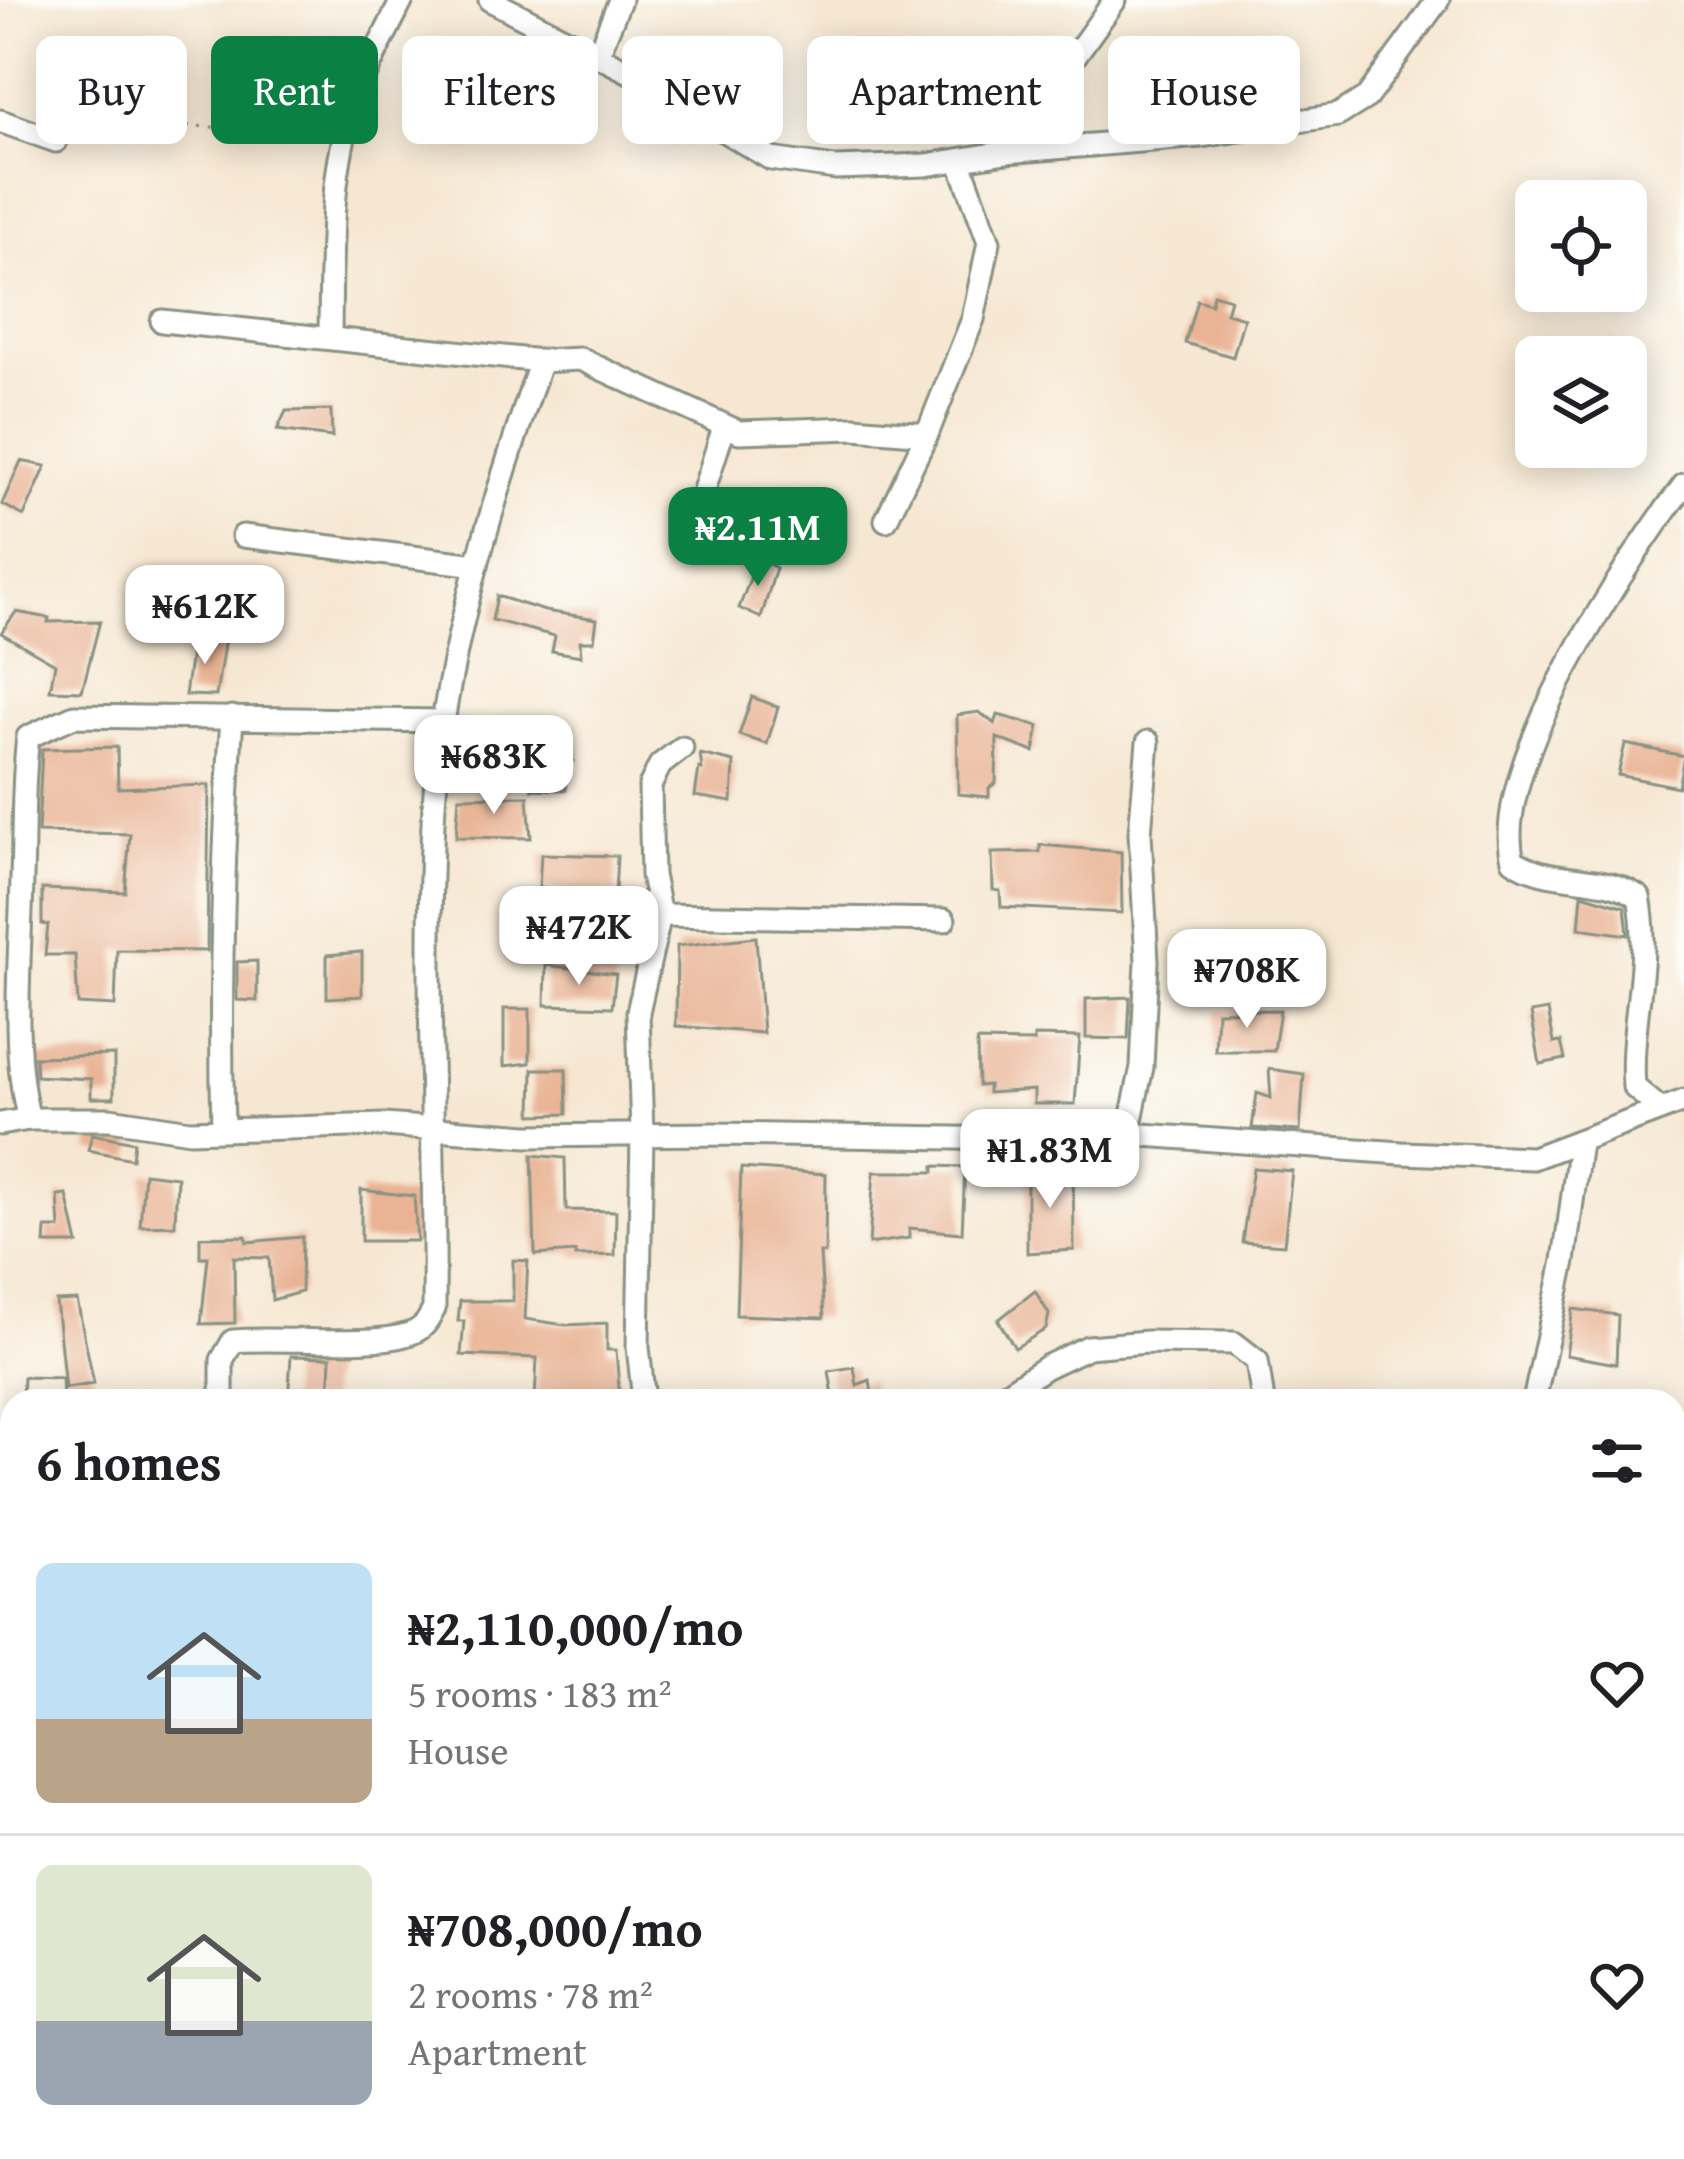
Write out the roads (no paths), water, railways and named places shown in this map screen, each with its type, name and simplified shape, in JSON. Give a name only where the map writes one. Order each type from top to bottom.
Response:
[{"type":"street","points":[[329,337],[332,239],[345,136],[356,95],[402,0]]},
{"type":"street","points":[[490,0],[558,36]]},
{"type":"street","points":[[598,55],[620,0]]},
{"type":"street","points":[[1006,152],[1115,0]]},
{"type":"street","points":[[598,57],[676,96],[771,159],[835,167],[926,165],[1006,152],[1201,136],[1338,115],[1367,97],[1438,0]]},
{"type":"street","points":[[0,121],[36,134]]},
{"type":"street","points":[[886,520],[973,319],[989,242],[959,160]]},
{"type":"street","points":[[162,321],[541,361],[580,359],[739,432],[854,428],[927,434]]},
{"type":"street","points":[[222,1389],[222,1360],[233,1341],[269,1337],[334,1342],[413,1333],[427,1323],[434,1309],[435,1186],[430,1128],[434,803],[443,721],[477,565],[541,361]]},
{"type":"street","points":[[697,512],[724,427]]},
{"type":"street","points":[[1659,1108],[1634,1087],[1631,1049],[1643,961],[1644,919],[1639,897],[1602,881],[1527,869],[1513,860],[1507,839],[1528,759],[1577,647],[1684,485]]},
{"type":"street","points":[[242,536],[477,565]]},
{"type":"street","points":[[29,1119],[21,1077],[20,986],[22,778],[28,737],[74,716],[443,721]]},
{"type":"street","points":[[223,1127],[222,861],[232,717]]},
{"type":"street","points":[[1129,1134],[1142,1067],[1147,961],[1140,833],[1148,742]]},
{"type":"street","points":[[643,1389],[638,1347],[642,1134],[638,1012],[660,915],[652,875],[650,786],[660,765],[682,748]]},
{"type":"street","points":[[660,915],[944,920]]},
{"type":"street","points":[[0,1124],[29,1119],[110,1119],[190,1131],[324,1124],[528,1136],[1011,1139],[1129,1134],[1533,1158],[1684,1101]]},
{"type":"street","points":[[1537,1389],[1564,1261],[1580,1142]]},
{"type":"street","points":[[1012,1389],[1046,1366],[1088,1347],[1147,1342],[1234,1343],[1257,1361],[1261,1389]]}]
